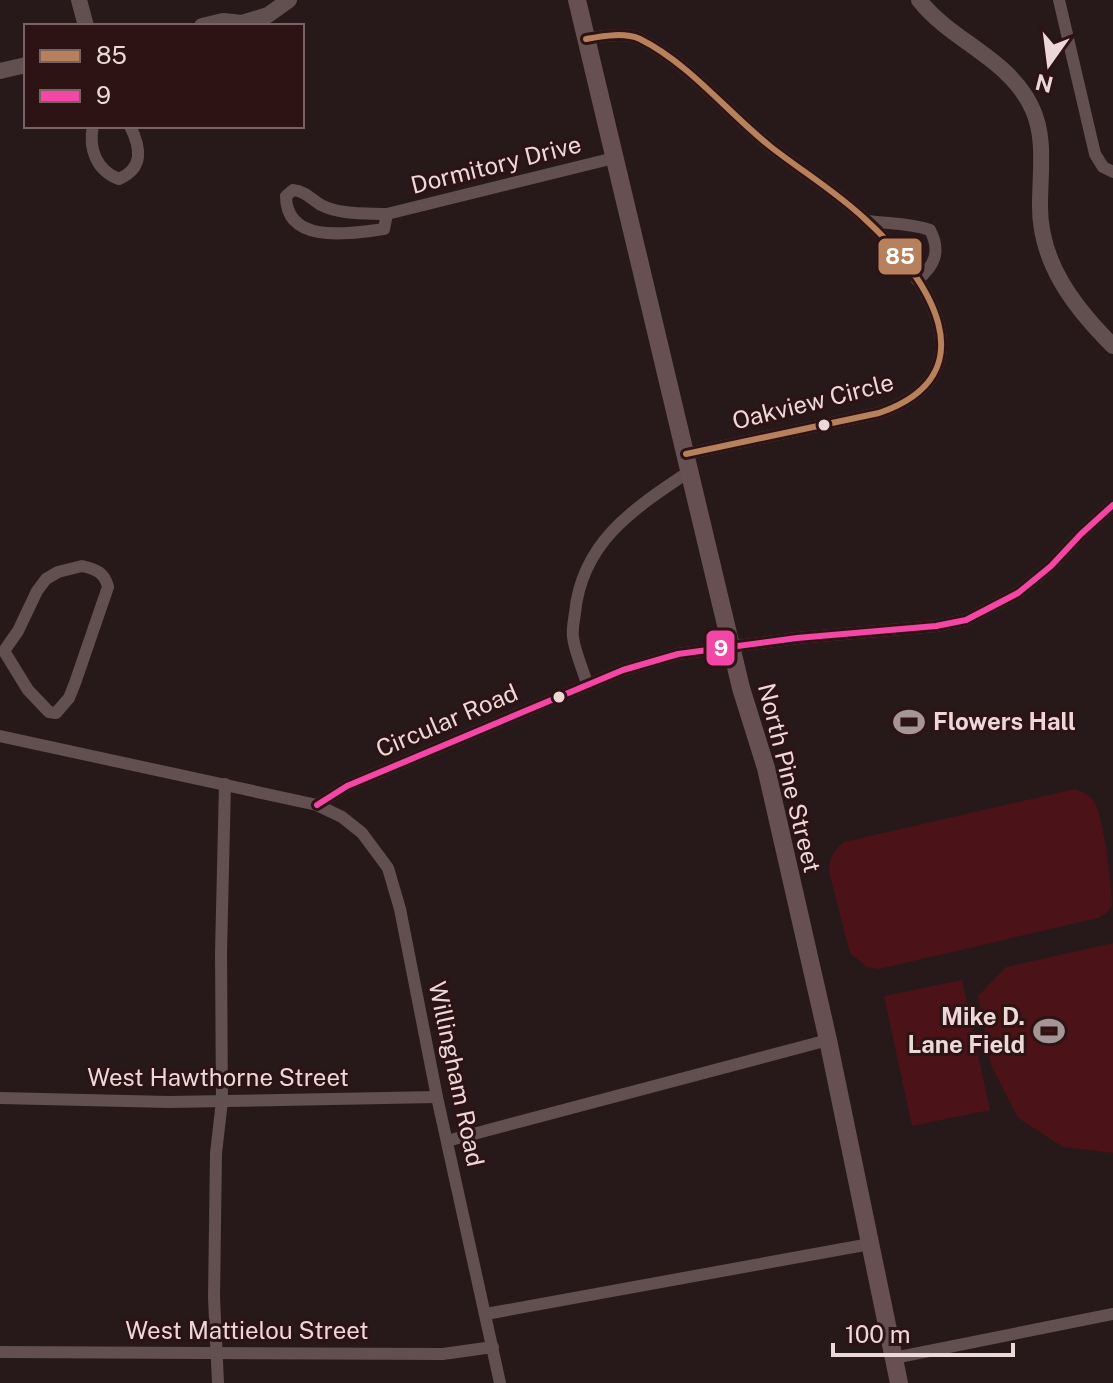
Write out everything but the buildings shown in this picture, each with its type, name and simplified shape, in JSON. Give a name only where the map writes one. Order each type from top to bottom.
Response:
[{"type":"main road","name":"North Pine Street","points":[[577,0],[741,688],[766,768],[828,1040],[899,1383]]},
{"type":"street","points":[[79,0],[85,24]]},
{"type":"street","points":[[210,24],[262,5],[266,0]]},
{"type":"street","points":[[223,21],[242,23],[268,15],[289,0]]},
{"type":"street","points":[[919,0],[950,31],[998,64],[1018,84],[1033,109],[1040,137],[1039,209],[1043,238],[1052,266],[1074,304],[1113,346]]},
{"type":"street","points":[[1059,0],[1095,154],[1103,167],[1113,172]]},
{"type":"street","name":"Oakview Circle","points":[[586,39],[611,35],[638,38],[673,60],[770,146],[868,221],[917,280],[932,303],[942,330],[940,359],[927,386],[905,404],[688,463]]},
{"type":"street","points":[[0,71],[24,65]]},
{"type":"street","points":[[93,128],[91,136],[96,160],[105,174],[119,179],[132,173],[138,162],[138,150],[131,128]]},
{"type":"street","name":"Dormitory Drive","points":[[387,214],[384,229],[331,236],[311,231],[295,219],[286,206],[286,196],[293,190],[301,190],[323,206],[387,214],[614,158]]},
{"type":"street","points":[[868,221],[896,225],[911,223],[930,230],[936,242],[936,259],[927,273],[917,280]]},
{"type":"street","points":[[587,684],[572,636],[577,594],[585,567],[603,541],[688,463]]},
{"type":"street","name":"Circular Road","points":[[317,805],[347,786],[587,684],[678,654],[797,638],[936,626],[966,620],[1018,593],[1051,566],[1113,505]]},
{"type":"street","points":[[82,566],[94,569],[106,579],[108,587],[75,683],[69,698],[56,713],[41,706],[2,652],[18,631],[46,579],[58,572],[82,566]]},
{"type":"street","points":[[0,736],[317,805]]},
{"type":"street","points":[[218,1383],[214,1298],[215,1197],[222,1101],[225,784]]},
{"type":"street","name":"Willingham Road","points":[[317,805],[342,817],[362,833],[388,868],[400,909],[437,1097],[500,1383]]},
{"type":"street","points":[[447,1141],[828,1040]]},
{"type":"street","name":"West Hawthorne Street","points":[[0,1098],[222,1101],[437,1097]]},
{"type":"street","points":[[486,1314],[870,1244]]},
{"type":"street","points":[[894,1358],[1113,1314]]},
{"type":"street","name":"West Mattielou Street","points":[[0,1352],[443,1354],[493,1347]]},
{"type":"shaded area","points":[[1075,789],[1093,800],[1101,823],[1112,898],[1112,906],[1106,913],[1098,918],[879,969],[867,967],[850,953],[829,872],[832,855],[844,842]]},
{"type":"shaded area","name":"Mike D. Lane Field","points":[[1113,943],[1113,1153],[1063,1147],[1018,1118],[991,1065],[978,996],[1006,967]]},
{"type":"shaded area","points":[[962,980],[990,1110],[912,1126],[884,996]]},
{"type":"transit line","name":"85","points":[[586,39],[613,35],[634,37],[676,62],[755,134],[867,221],[910,269],[927,296],[938,323],[941,350],[933,374],[913,396],[879,413],[686,454]]},
{"type":"transit line","name":"9","points":[[317,805],[347,786],[623,670],[678,654],[797,638],[936,626],[966,620],[1018,593],[1051,566],[1113,505]]},
{"type":"place","name":"Flowers Hall","points":[[909,722]]},
{"type":"place","name":"Mike D. Lane Field","points":[[1049,1031]]}]
